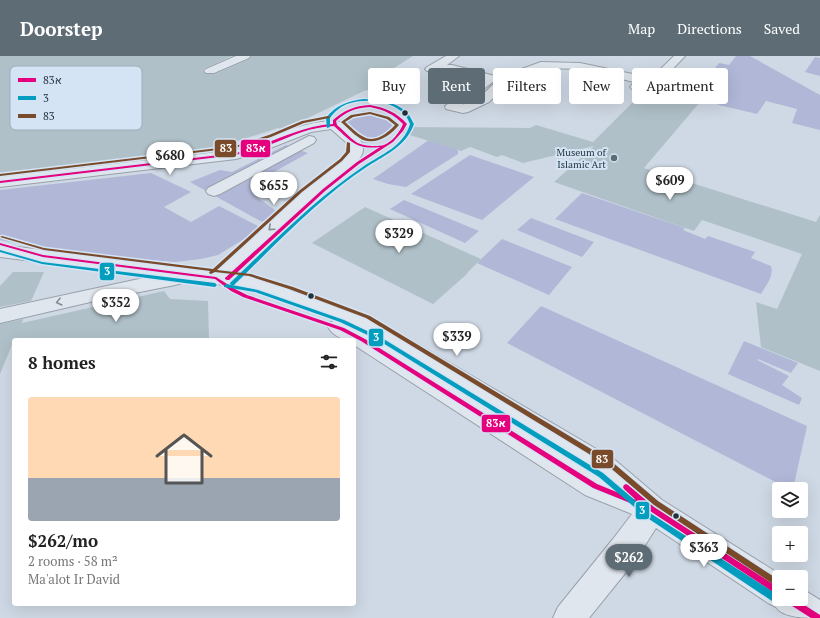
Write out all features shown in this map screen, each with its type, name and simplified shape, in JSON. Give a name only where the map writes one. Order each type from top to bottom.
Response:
[{"type":"street","points":[[220,56],[240,58]]},
{"type":"street","points":[[454,56],[432,68],[452,68],[491,79],[451,106],[463,109],[485,99],[506,79],[541,65],[580,66],[642,80],[636,87],[646,90],[680,56]]},
{"type":"street","points":[[210,71],[240,58]]},
{"type":"street","points":[[0,182],[236,154],[260,147],[303,129],[315,126],[335,125],[355,144],[355,154],[346,165],[204,277],[99,293],[0,316]]},
{"type":"street","points":[[214,191],[309,140]]},
{"type":"street","points":[[0,251],[204,277],[245,296],[342,329],[363,340],[595,486],[652,509],[772,587]]},
{"type":"street","points":[[569,618],[624,550],[652,509]]},
{"type":"street","points":[[800,606],[818,618]]},
{"type":"shaded area","points":[[736,56],[750,56],[820,95],[820,130],[792,123],[797,109],[766,101],[757,114],[717,104],[728,104],[728,68],[715,68],[719,63],[729,65]]},
{"type":"shaded area","points":[[815,57],[820,58],[820,76],[805,72]]},
{"type":"shaded area","points":[[364,111],[380,114],[392,124],[389,133],[386,136],[378,141],[364,143],[347,121],[355,114]]},
{"type":"shaded area","points":[[439,133],[458,151],[458,154],[406,187],[388,184],[373,179]]},
{"type":"shaded area","points":[[286,145],[308,153],[256,182],[258,198],[279,213],[262,222],[190,182],[220,170],[232,172]]},
{"type":"shaded area","points":[[470,155],[534,177],[482,220],[411,194]]},
{"type":"shaded area","points":[[151,173],[191,192],[164,207],[191,222],[219,206],[262,228],[218,255],[201,259],[175,262],[69,254],[0,240],[0,190]]},
{"type":"shaded area","points":[[582,193],[685,228],[683,230],[705,239],[708,236],[755,252],[751,258],[771,266],[772,270],[769,281],[761,294],[555,219]]},
{"type":"shaded area","points":[[404,200],[479,231],[465,243],[390,209]]},
{"type":"shaded area","points":[[531,218],[594,242],[582,257],[517,230]]},
{"type":"shaded area","points":[[502,239],[572,267],[549,295],[477,263]]},
{"type":"shaded area","points":[[541,306],[807,426],[795,482],[775,482],[507,343]]},
{"type":"shaded area","points":[[744,341],[798,363],[791,373],[758,359],[757,360],[789,376],[782,385],[802,398],[799,405],[728,374]]},
{"type":"building","points":[[0,56],[232,56],[205,68],[202,71],[206,74],[215,74],[250,59],[251,56],[413,56],[394,68],[368,68],[368,90],[366,90],[283,130],[278,128],[234,142],[184,154],[0,175]]},
{"type":"building","points":[[632,103],[698,104],[644,168],[816,222],[820,215],[820,371],[761,347],[756,302],[777,309],[802,254],[702,220],[694,231],[554,182],[594,146],[523,163],[502,155],[497,157],[470,147],[461,151],[400,132],[401,127],[530,128],[536,125],[593,142]]},
{"type":"building","points":[[365,207],[481,259],[468,273],[433,304],[312,243]]},
{"type":"building","points":[[13,272],[44,272],[31,301],[0,307],[0,286]]},
{"type":"building","points":[[164,291],[170,299],[208,301],[209,338],[12,338],[12,345],[0,374],[0,324],[23,319],[22,323]]},
{"type":"transit line","name":"3","points":[[232,284],[331,192],[366,166],[394,149],[405,138],[410,131],[412,124],[408,116],[394,105],[384,102],[364,100],[347,103],[336,109],[328,118],[328,127]]},
{"type":"transit line","name":"83א","points":[[227,279],[324,190],[358,163],[392,141],[402,130],[405,124],[389,111],[370,106],[361,107],[342,114],[334,121],[335,125]]},
{"type":"transit line","name":"83","points":[[370,113],[388,118],[397,125],[383,137],[376,140],[370,140],[361,137],[343,122],[352,116],[370,113]]},
{"type":"transit line","name":"83","points":[[0,175],[235,147],[270,136],[303,122],[328,117]]},
{"type":"transit line","name":"83א","points":[[0,182],[236,154],[315,127],[335,125],[351,140],[360,145],[366,147],[382,146]]},
{"type":"transit line","name":"83","points":[[211,273],[301,191],[341,160],[348,152],[348,143]]},
{"type":"transit line","name":"83","points":[[2,237],[44,249],[249,275],[291,288],[368,317],[609,463],[656,503],[772,579]]},
{"type":"transit line","name":"83א","points":[[0,244],[43,256],[216,278],[233,290],[245,296],[342,329],[363,340],[595,486],[652,509]]},
{"type":"transit line","name":"3","points":[[0,251],[42,263],[215,285]]},
{"type":"transit line","name":"3","points":[[226,286],[256,291],[342,321],[380,339],[601,475],[648,515],[772,596]]},
{"type":"transit line","name":"83א","points":[[626,487],[652,509],[772,587]]},
{"type":"transit line","name":"83א","points":[[800,606],[818,618]]},
{"type":"place","name":"Museum of Islamic Art","points":[[614,158]]}]
